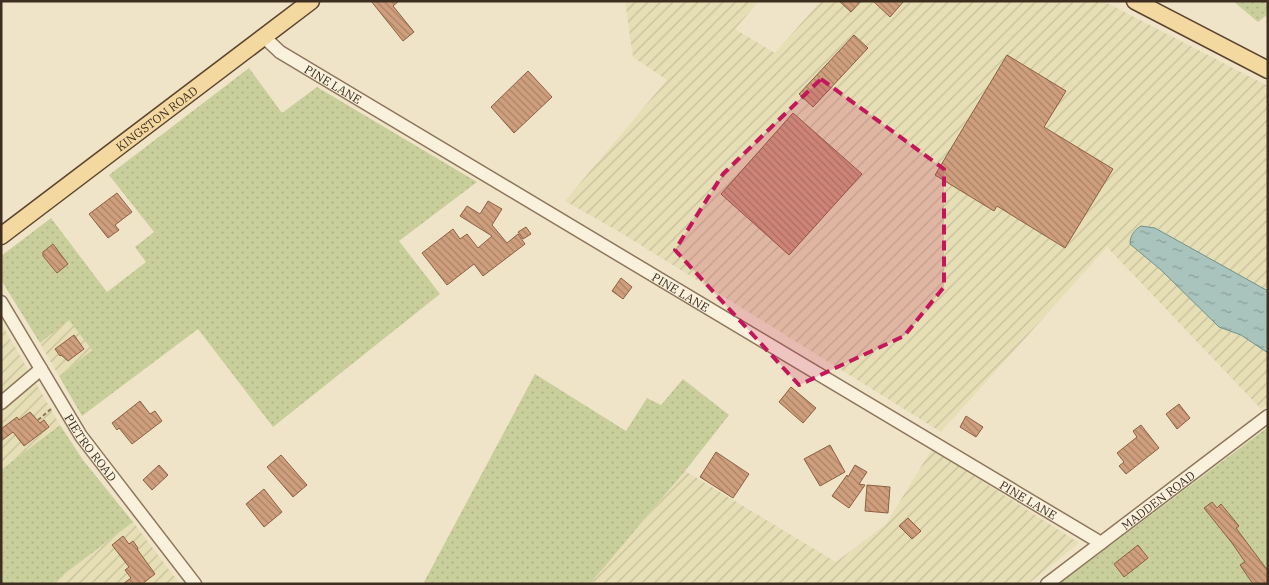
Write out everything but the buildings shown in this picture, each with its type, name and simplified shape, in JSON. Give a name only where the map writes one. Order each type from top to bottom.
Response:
[{"type":"main road","name":"KINGSTON ROAD","points":[[1,236],[311,1]]},
{"type":"main road","points":[[1135,1],[1268,70]]},
{"type":"street","name":"PINE LANE","points":[[264,37],[280,52],[1101,543]]},
{"type":"street","name":"PIETRO ROAD","points":[[1,302],[90,449],[194,584]]},
{"type":"street","points":[[1,403],[41,369]]},
{"type":"street","name":"MADDEN ROAD","points":[[1048,584],[1268,416]]},
{"type":"path","points":[[38,420],[52,410],[48,405]]},
{"type":"highlighted area","points":[[821,79],[944,169],[944,287],[904,336],[799,385],[675,250],[723,174]]},
{"type":"shaded area","points":[[625,1],[759,1],[735,29],[775,53],[821,1],[1103,1],[1268,86],[1268,404],[1261,409],[1107,247],[941,432],[618,231],[565,201],[667,80],[633,57]]},
{"type":"shaded area","points":[[69,319],[92,350],[59,376],[40,343]]},
{"type":"shaded area","points":[[1,323],[60,425],[1,470]]},
{"type":"shaded area","points":[[932,449],[1079,543],[1028,584],[590,584],[685,471],[836,562],[886,524]]},
{"type":"shaded area","points":[[133,522],[180,584],[51,584]]},
{"type":"green space","points":[[1233,1],[1268,1],[1268,14],[1258,22]]},
{"type":"green space","points":[[249,68],[282,113],[317,87],[477,182],[399,241],[440,294],[273,427],[198,329],[82,416],[59,376],[92,350],[69,320],[40,343],[1,280],[1,256],[51,218],[107,292],[146,262],[135,247],[154,232],[109,175]]},
{"type":"green space","points":[[535,374],[626,431],[647,398],[661,405],[683,379],[729,415],[685,471],[590,584],[423,584]]},
{"type":"green space","points":[[60,425],[83,460],[133,522],[51,584],[1,584],[1,470]]},
{"type":"green space","points":[[1268,427],[1268,584],[1059,584]]},
{"type":"water","points":[[1141,226],[1155,228],[1268,291],[1268,353],[1241,335],[1219,327],[1161,270],[1130,244],[1136,229]]}]
